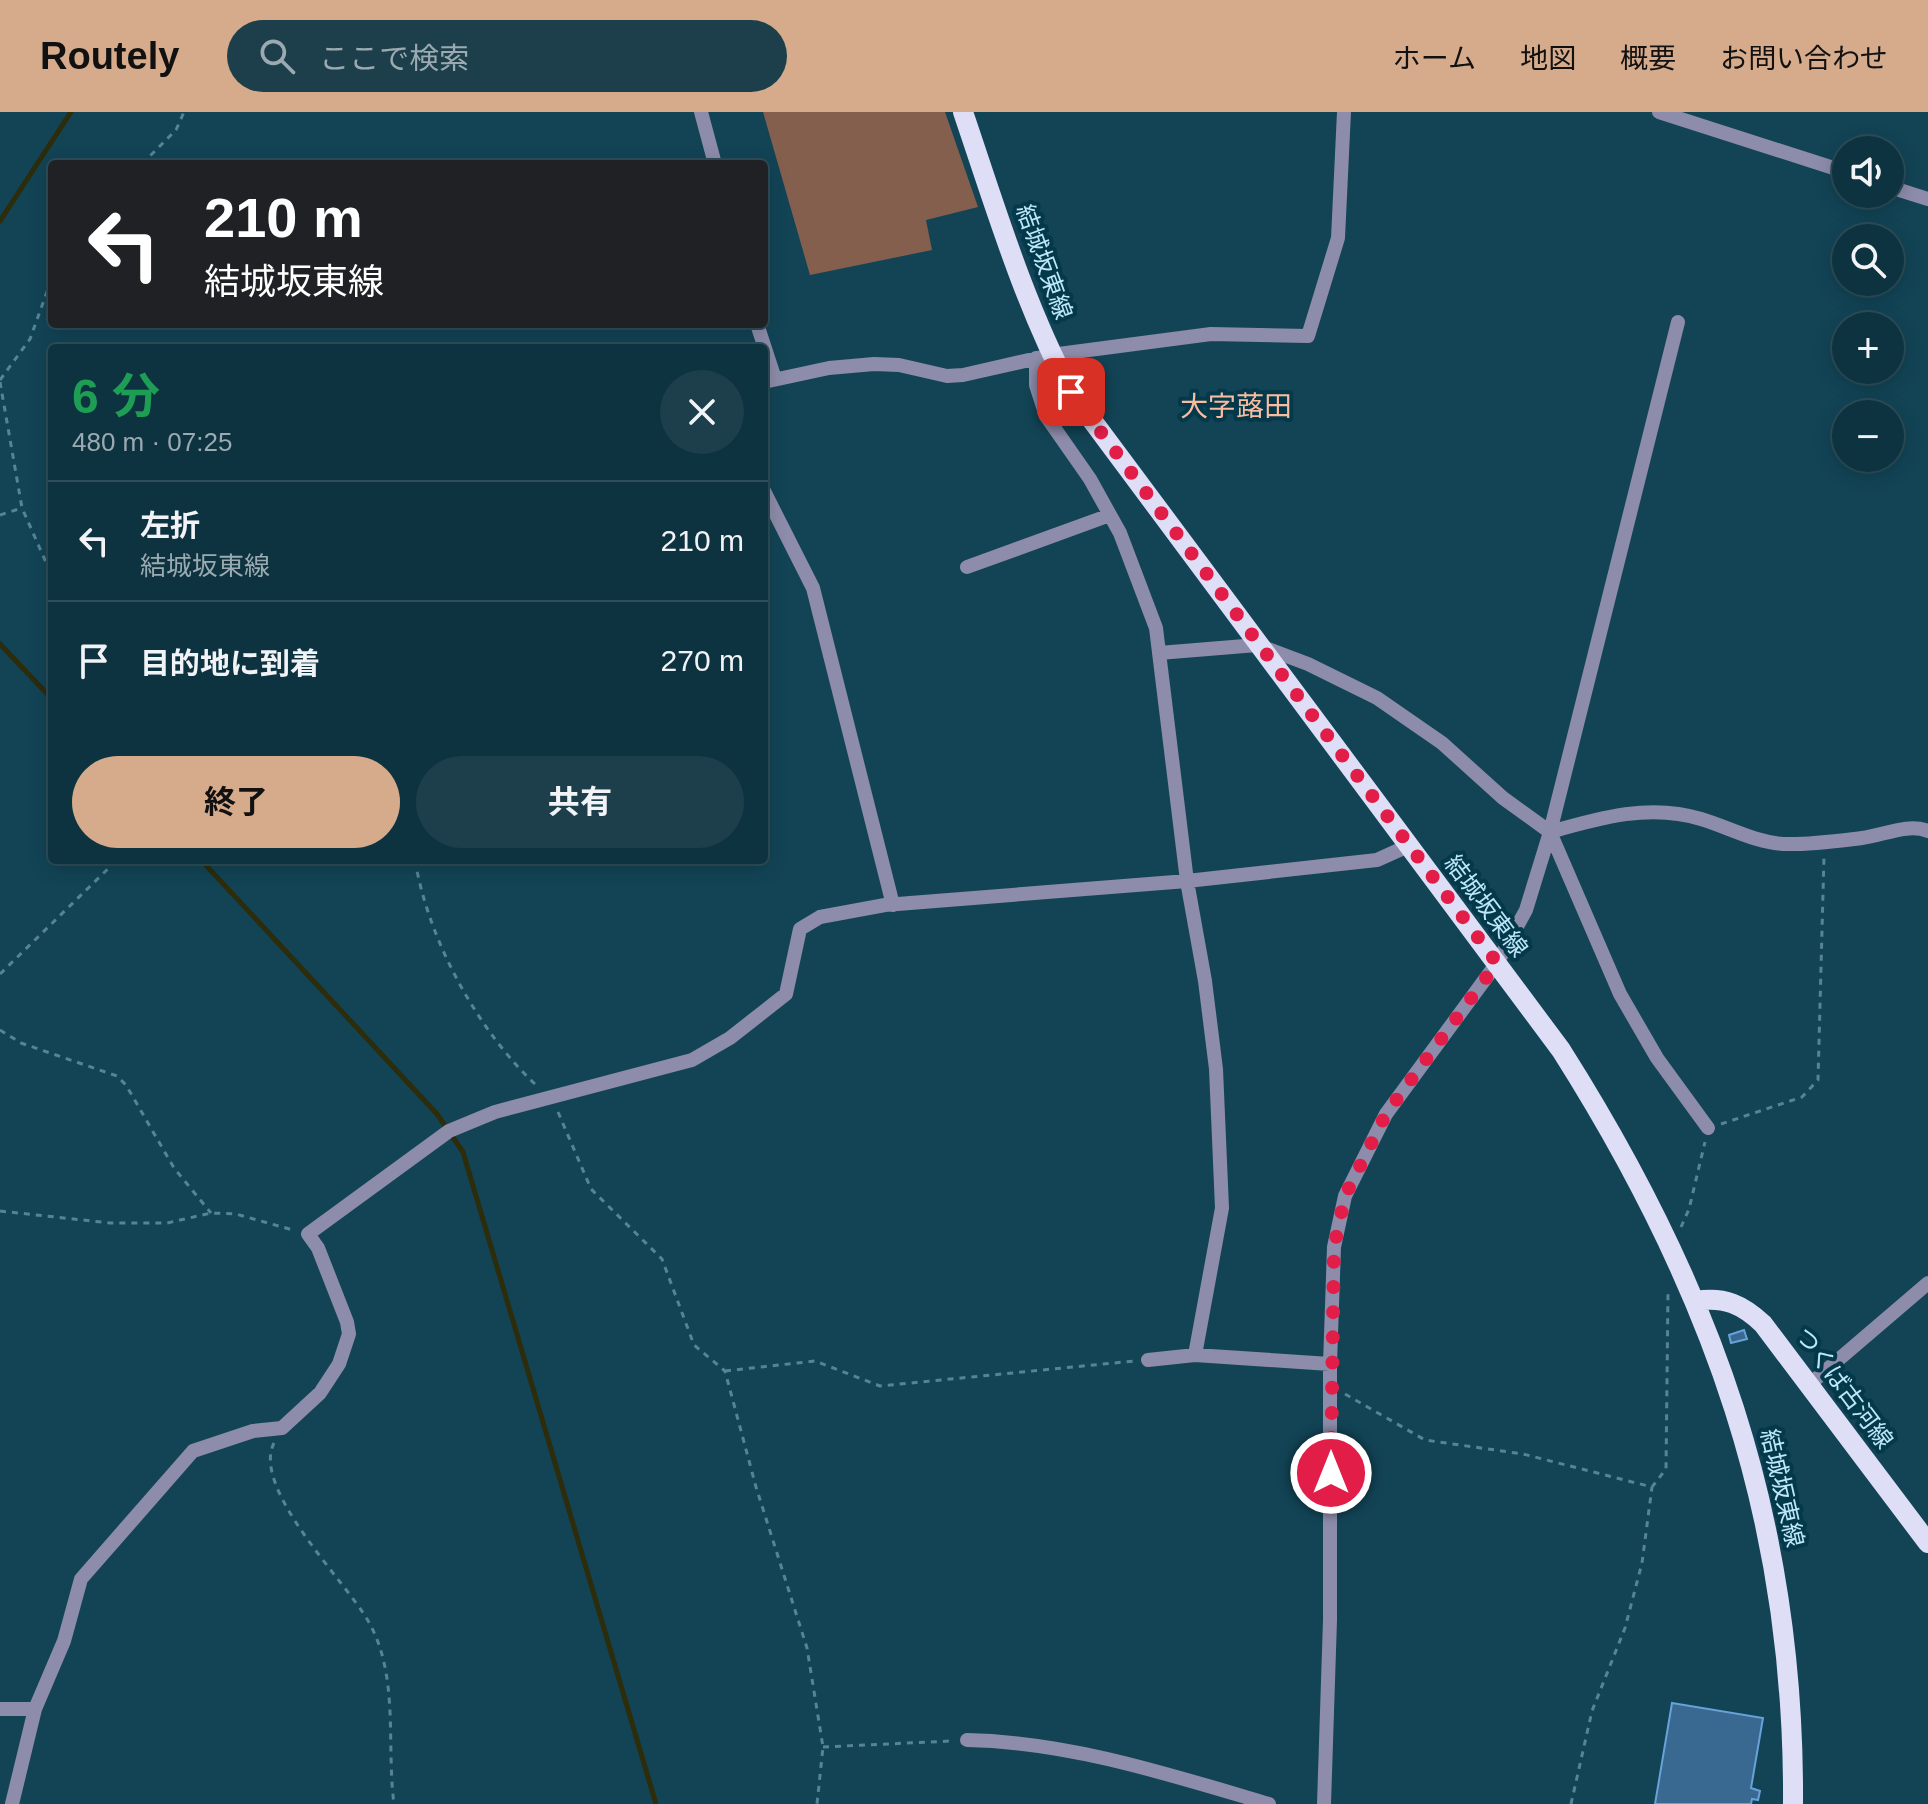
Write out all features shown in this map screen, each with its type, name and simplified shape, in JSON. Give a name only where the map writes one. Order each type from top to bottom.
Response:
[{"type":"main road","name":"結城坂東線","points":[[963,112],[1044,356],[1089,421],[1561,1050],[1615,1136],[1666,1232],[1733,1399],[1770,1549],[1787,1666],[1793,1804]]},
{"type":"main road","name":"つくば古河線","points":[[1696,1301],[1722,1300],[1751,1313],[1810,1384],[1928,1543]]},
{"type":"street","points":[[701,112],[714,160]]},
{"type":"street","points":[[770,380],[874,364],[955,375],[1044,356],[1211,334],[1308,336],[1338,238],[1344,112]]},
{"type":"street","points":[[1659,112],[1832,168]]},
{"type":"street","points":[[1904,191],[1928,199]]},
{"type":"street","points":[[1324,1804],[1330,1635],[1330,1364],[1334,1247],[1345,1196],[1386,1114],[1497,963],[1526,910],[1550,832],[1678,322]]},
{"type":"street","points":[[1044,356],[1036,385],[1046,416],[1090,479],[1110,515],[1156,628],[1187,881],[1205,981],[1216,1069],[1222,1208],[1195,1355]]},
{"type":"street","points":[[768,499],[813,588],[893,905]]},
{"type":"street","points":[[967,567],[1110,515]]},
{"type":"street","points":[[1159,653],[1257,645],[1297,659],[1377,698],[1442,743],[1503,798],[1550,832],[1620,994],[1657,1058],[1708,1128]]},
{"type":"street","points":[[1550,832],[1609,816],[1662,811],[1700,818],[1736,833],[1781,844],[1863,838],[1917,827],[1928,831]]},
{"type":"street","points":[[12,1804],[35,1709],[64,1641],[81,1579],[193,1451],[253,1431],[282,1428],[320,1393],[339,1364],[349,1334],[318,1248],[308,1234],[449,1131],[495,1112],[642,1076],[692,1060],[730,1038],[786,994],[800,929],[820,917],[893,905],[1187,881],[1377,860],[1408,846]]},
{"type":"street","points":[[1810,1384],[1928,1283]]},
{"type":"street","points":[[1148,1360],[1195,1355],[1330,1364]]},
{"type":"street","points":[[0,1709],[35,1709]]},
{"type":"street","points":[[967,1740],[993,1741],[1140,1765],[1269,1804]]},
{"type":"path","points":[[146,160],[176,130],[184,112]]},
{"type":"path","points":[[48,289],[30,339],[0,381],[22,508],[48,567]]},
{"type":"path","points":[[0,515],[22,508]]},
{"type":"path","points":[[0,974],[113,864]]},
{"type":"path","points":[[416,864],[421,898],[445,957],[509,1060],[550,1097],[565,1124],[591,1189],[662,1259],[694,1345],[725,1371],[756,1487],[807,1648],[823,1747],[817,1804]]},
{"type":"path","points":[[0,1030],[21,1043],[117,1076],[126,1085],[174,1168],[211,1213]]},
{"type":"path","points":[[0,1211],[110,1223],[167,1223],[211,1213],[236,1214],[308,1234]]},
{"type":"path","points":[[725,1371],[815,1361],[880,1386],[1148,1360]]},
{"type":"path","points":[[282,1428],[268,1455],[272,1477],[301,1533],[340,1579],[369,1622],[386,1671],[394,1804]]},
{"type":"path","points":[[1571,1804],[1592,1711],[1625,1628],[1642,1563],[1652,1487]]},
{"type":"path","points":[[823,1747],[967,1740]]},
{"type":"shaded area","points":[[763,112],[945,112],[978,207],[926,220],[932,250],[810,275]]},
{"type":"building","points":[[1744,1330],[1747,1339],[1731,1343],[1729,1335]]},
{"type":"building","points":[[1672,1703],[1763,1718],[1751,1788],[1760,1791],[1758,1800],[1752,1799],[1751,1804],[1655,1804]]},
{"type":"waterway","points":[[0,221],[71,112]]},
{"type":"waterway","points":[[0,644],[48,695]]},
{"type":"waterway","points":[[205,864],[437,1114],[463,1152],[656,1804]]},
{"type":"district","name":"大字蕗田","points":[[1236,406]]},
{"type":"route","points":[[1071,392],[1089,421],[1497,963],[1386,1114],[1345,1196],[1334,1247],[1330,1364],[1331,1473]]}]
